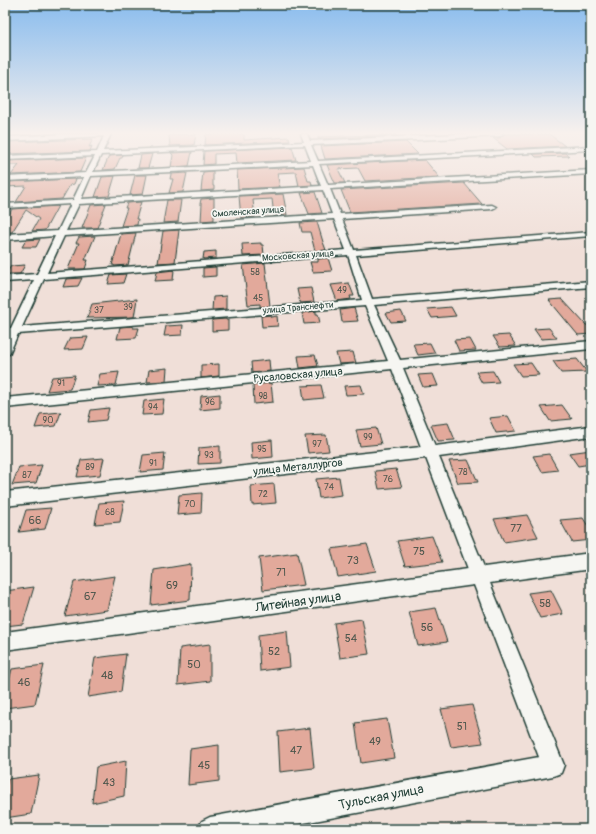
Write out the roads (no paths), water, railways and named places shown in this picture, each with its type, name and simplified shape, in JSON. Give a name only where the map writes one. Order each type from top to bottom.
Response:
[{"type":"street","points":[[5,179],[128,173]]},
{"type":"street","points":[[320,173],[351,252],[368,302],[396,365],[479,577]]},
{"type":"street","points":[[5,206],[575,173]]},
{"type":"street","points":[[5,351],[10,332],[40,276],[89,175]]},
{"type":"street","name":"Смоленская улица","points":[[5,237],[492,207]]},
{"type":"street","name":"Московская улица","points":[[5,279],[591,234]]},
{"type":"street","name":"улица Транснефти","points":[[10,332],[591,284]]},
{"type":"street","name":"Русаловская улица","points":[[5,403],[591,345]]},
{"type":"street","name":"улица Металлургов","points":[[5,499],[430,452],[591,431]]},
{"type":"street","name":"Литейная улица","points":[[5,641],[591,561]]},
{"type":"street","name":"Тульская улица","points":[[210,829],[553,765],[479,577]]}]
